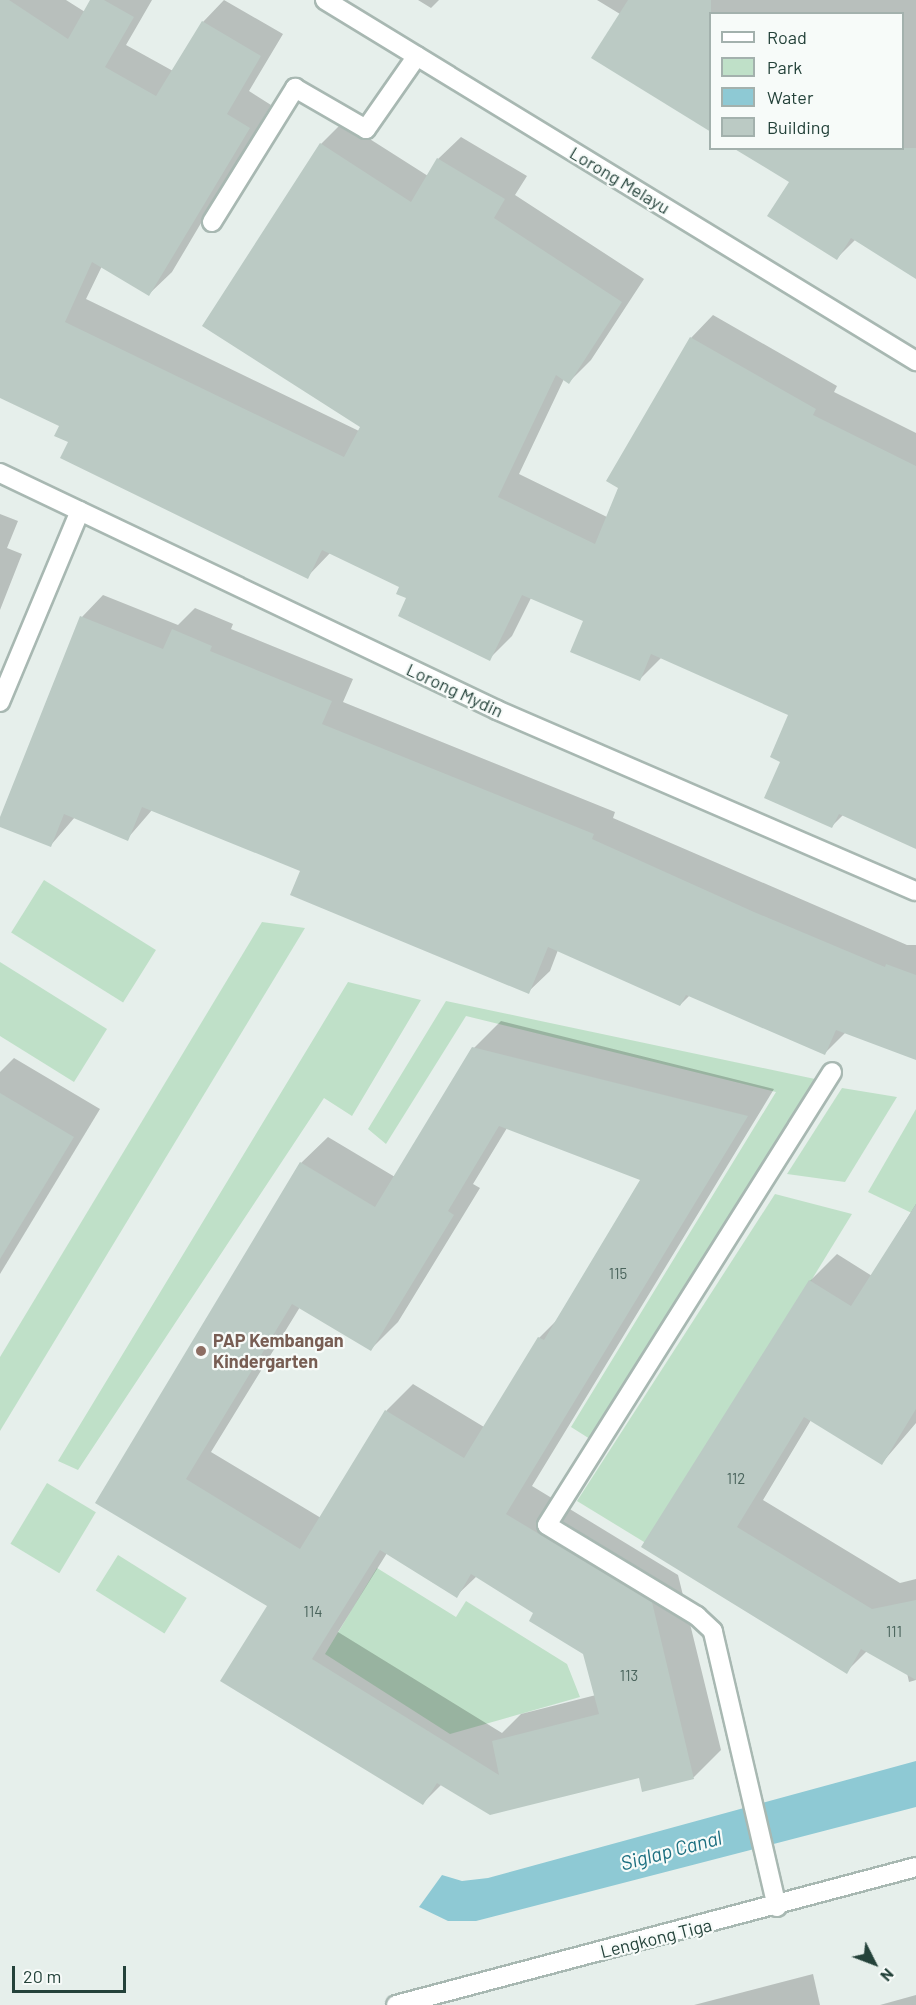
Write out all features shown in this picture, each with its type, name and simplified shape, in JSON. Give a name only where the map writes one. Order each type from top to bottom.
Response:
[{"type":"street","name":"Lorong Melayu","points":[[325,0],[916,361]]},
{"type":"street","points":[[212,222],[295,88],[366,129],[417,56]]},
{"type":"street","name":"Lorong Mydin","points":[[0,473],[497,710],[916,891]]},
{"type":"street","points":[[0,702],[80,511]]},
{"type":"street","points":[[777,1907],[746,1784],[713,1631],[697,1616],[547,1525],[832,1072]]},
{"type":"street","name":"Lengkong Tiga","points":[[396,2005],[777,1907],[916,1867]]},
{"type":"green space","points":[[44,880],[156,950],[123,1003],[11,933]]},
{"type":"green space","points":[[262,922],[305,928],[0,1431],[0,1357]]},
{"type":"green space","points":[[0,962],[107,1029],[74,1082],[0,1036]]},
{"type":"green space","points":[[348,982],[421,1000],[352,1116],[324,1098],[78,1470],[58,1461]]},
{"type":"green space","points":[[446,1001],[815,1079],[590,1439],[571,1427],[776,1092],[466,1016],[386,1144],[368,1129]]},
{"type":"green space","points":[[842,1088],[897,1097],[845,1182],[787,1174]]},
{"type":"green space","points":[[916,1109],[916,1215],[868,1192]]},
{"type":"green space","points":[[775,1194],[852,1214],[649,1545],[577,1501]]},
{"type":"green space","points":[[47,1483],[96,1512],[59,1573],[10,1544]]},
{"type":"green space","points":[[118,1555],[187,1598],[164,1634],[96,1591]]},
{"type":"green space","points":[[377,1568],[456,1617],[466,1601],[567,1664],[580,1697],[450,1734],[325,1654]]},
{"type":"water","name":"Siglap Canal","points":[[916,1761],[916,1807],[476,1921],[448,1921],[419,1907],[442,1875],[462,1881],[488,1878]]},
{"type":"building","points":[[0,0],[9,0],[68,39],[90,0],[104,0],[134,17],[105,67],[156,96],[202,21],[261,56],[227,114],[250,128],[149,296],[92,262],[65,322],[344,457],[360,427],[202,326],[320,143],[411,202],[437,158],[505,199],[494,218],[622,302],[569,384],[556,375],[498,497],[595,544],[618,488],[606,481],[690,337],[816,409],[813,415],[916,466],[916,849],[839,814],[832,828],[764,798],[780,762],[770,757],[788,715],[651,654],[640,681],[570,652],[583,621],[522,595],[490,661],[398,616],[406,598],[396,594],[399,587],[322,550],[308,579],[60,458],[68,442],[54,436],[59,426],[0,398]]},
{"type":"building","points":[[628,0],[711,0],[711,12],[709,12],[709,131],[591,58]]},
{"type":"building","points":[[904,148],[916,148],[916,279],[851,238],[837,260],[767,216],[789,182],[736,150],[904,150]]},
{"type":"building","points":[[80,616],[163,649],[172,629],[212,646],[210,651],[332,701],[322,724],[594,834],[592,839],[754,912],[885,967],[886,964],[916,975],[916,1060],[836,1030],[825,1055],[686,995],[680,1006],[548,947],[529,994],[290,895],[300,871],[142,807],[128,841],[64,814],[51,847],[0,827],[0,817]]},
{"type":"building","points":[[472,1047],[748,1116],[506,1514],[652,1602],[694,1779],[642,1792],[639,1778],[490,1815],[437,1783],[423,1805],[220,1681],[267,1606],[95,1503],[300,1162],[375,1207]],"holes":[[[499,1126],[640,1180],[544,1340],[538,1337],[464,1458],[385,1410],[300,1549],[186,1479],[292,1304],[371,1351],[454,1215],[448,1211]],[[380,1550],[457,1598],[471,1574],[533,1613],[529,1621],[583,1654],[599,1714],[492,1741],[499,1775],[312,1659]]]},
{"type":"building","points":[[0,1093],[74,1137],[0,1259]]},
{"type":"building","points":[[916,1204],[916,1409],[882,1465],[804,1417],[737,1527],[872,1609],[916,1600],[916,1680],[861,1649],[847,1674],[641,1547],[809,1280],[851,1306]]},
{"type":"place","name":"PAP Kembangan Kindergarten","points":[[201,1351]]}]
